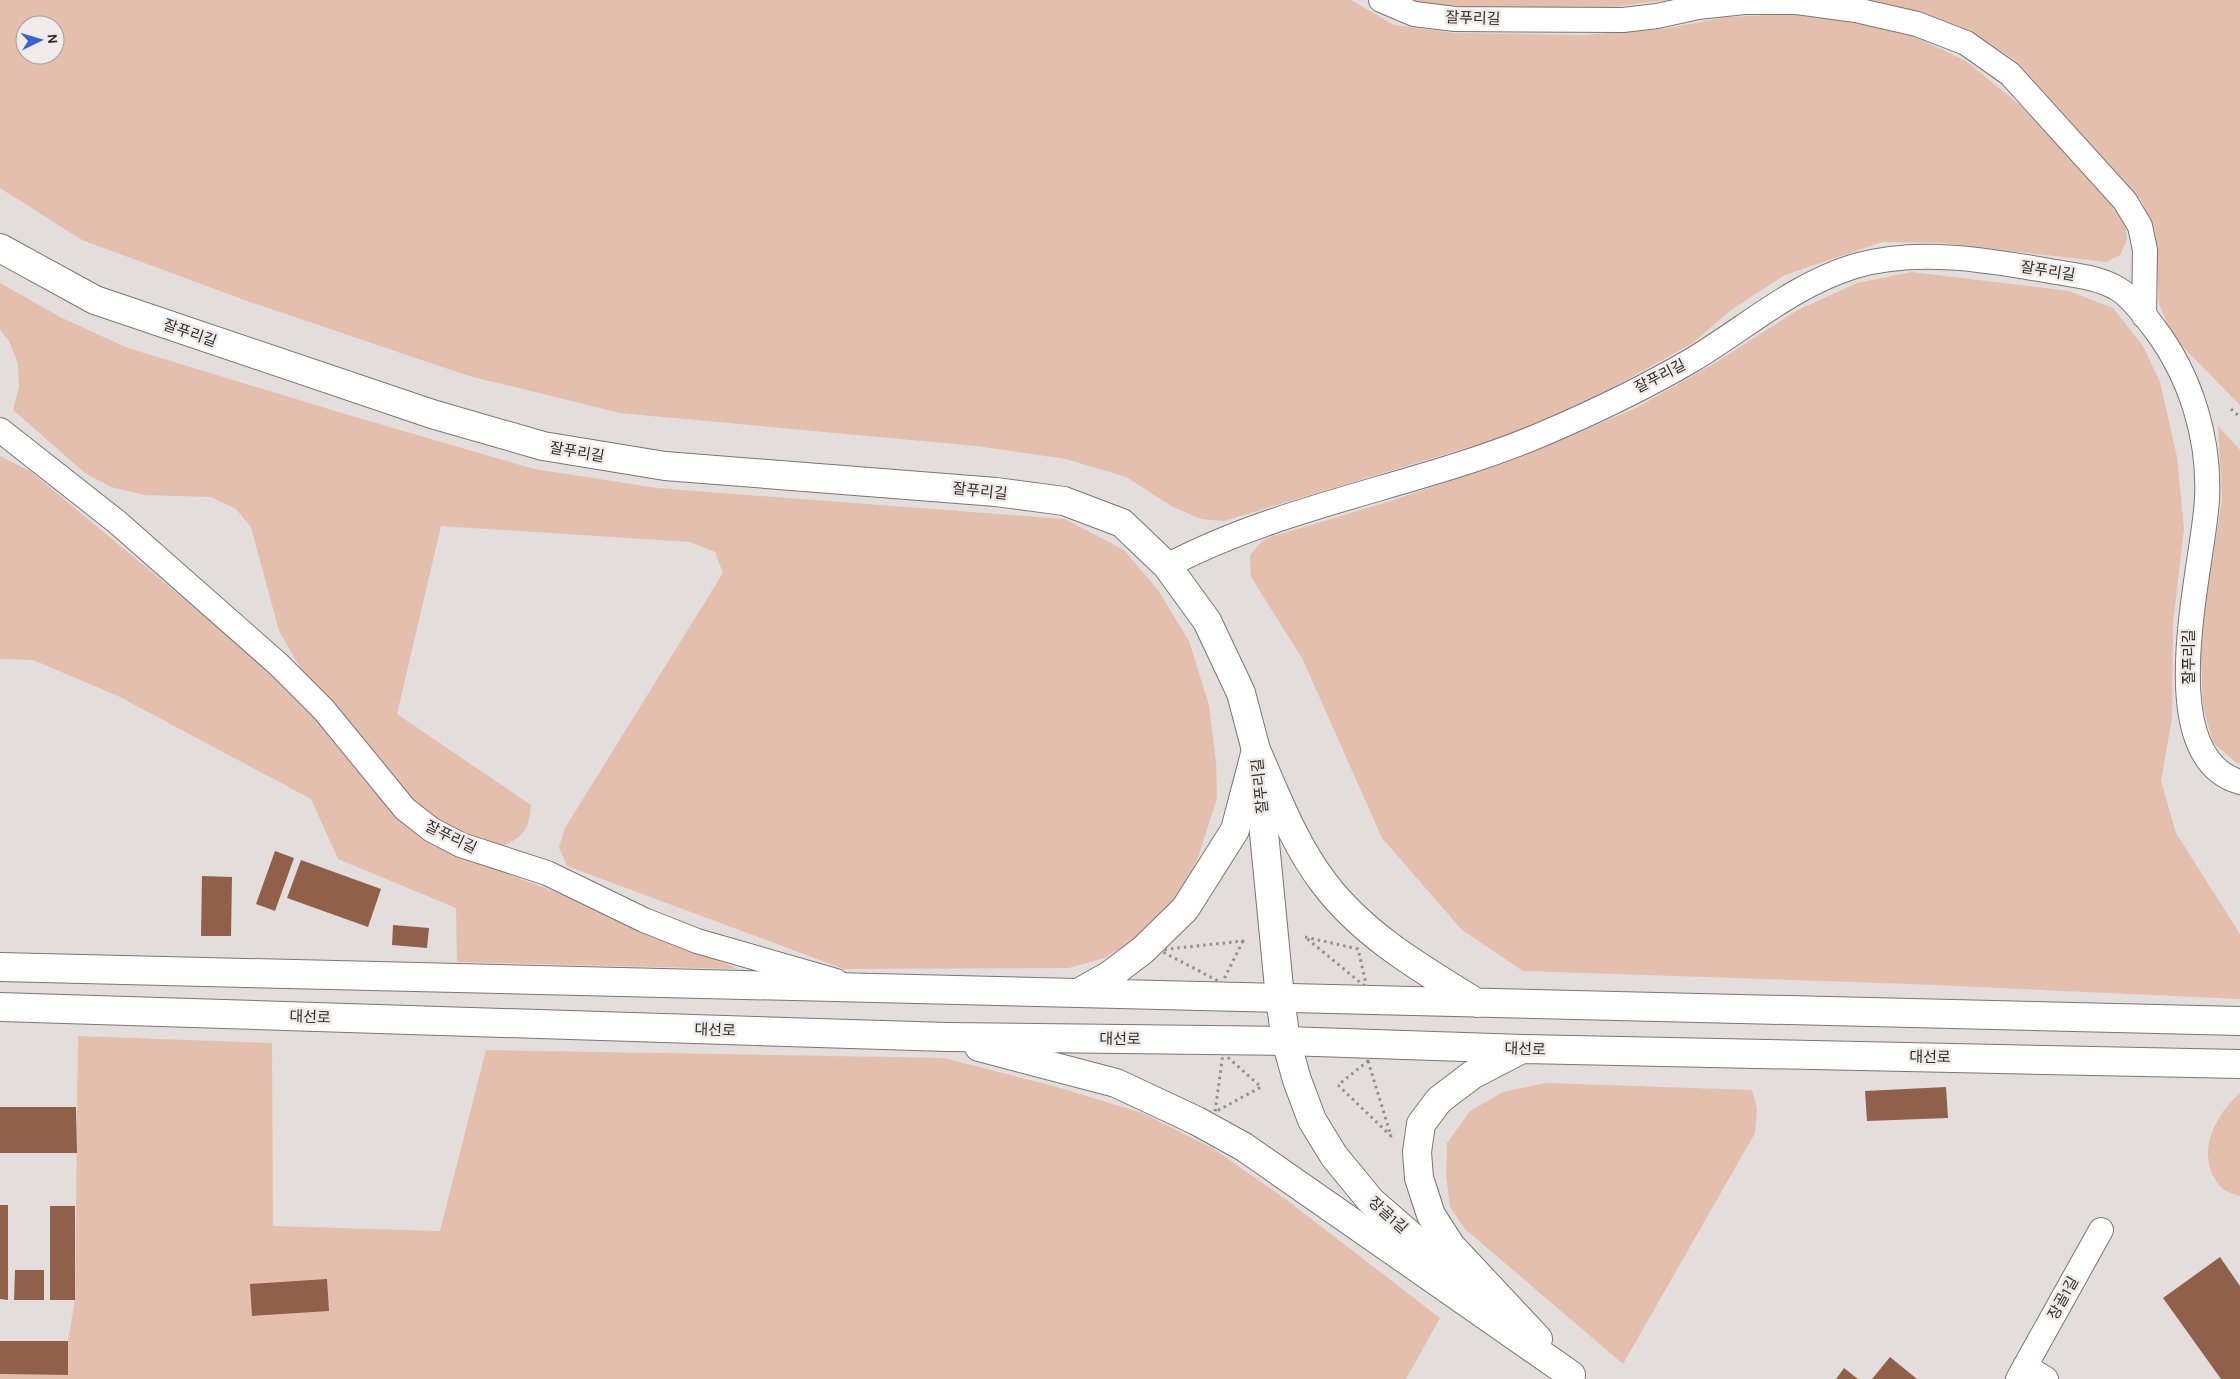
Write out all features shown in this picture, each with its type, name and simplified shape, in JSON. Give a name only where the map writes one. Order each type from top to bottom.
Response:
[{"type":"street","name":"잘푸리길","points":[[0,248],[95,300],[432,414],[543,446],[665,466],[996,492],[1064,501],[1122,523],[1167,566],[1207,621],[1241,693],[1256,750],[1280,998]]},
{"type":"street","points":[[1080,992],[1110,975],[1143,950],[1185,909],[1235,830],[1256,750]]},
{"type":"street","points":[[1256,750],[1290,825],[1324,883],[1356,918],[1399,954],[1476,1003]]},
{"type":"street","points":[[0,967],[2240,1021]]},
{"type":"street","name":"장골1길","points":[[1280,998],[1286,1041],[1297,1080],[1312,1120],[1334,1156],[1371,1201],[1574,1377]]},
{"type":"street","name":"대선로","points":[[0,1007],[947,1037],[1286,1041],[1523,1049],[2240,1064]]},
{"type":"street","points":[[947,1037],[1003,1054],[1056,1066],[1116,1083],[1197,1121],[1244,1147],[1390,1251],[1574,1377]]},
{"type":"street","points":[[1523,1049],[1472,1075],[1439,1100],[1422,1124],[1417,1152],[1419,1178],[1431,1215],[1452,1246],[1574,1377]]},
{"type":"lane","name":"잘푸리길","points":[[1381,0],[1414,14],[1455,19],[1623,20],[1657,16],[1698,7],[1744,2],[1797,2],[1856,10],[1917,24],[1966,43],[2010,74],[2125,201],[2140,226],[2145,250],[2144,316]]},
{"type":"lane","name":"잘푸리길","points":[[1167,566],[1201,548],[1251,528],[1451,469],[1544,433],[1693,360],[1771,306],[1811,282],[1857,266],[1903,257],[1951,257],[2086,277],[2119,289],[2144,316],[2170,349],[2193,396],[2203,446],[2207,498],[2188,630],[2189,694],[2194,734],[2207,761],[2230,779],[2240,782]]},
{"type":"lane","name":"잘푸리길","points":[[0,430],[117,522],[278,664],[324,710],[405,809],[432,830],[461,845],[546,873],[644,920],[697,941],[854,987]]},
{"type":"lane","name":"장골1길","points":[[2046,1379],[2022,1373],[2100,1230]]},
{"type":"path","points":[[1305,937],[1358,949],[1367,988],[1360,982],[1305,937]]},
{"type":"path","points":[[1243,940],[1222,983],[1159,950],[1187,946],[1243,940]]},
{"type":"path","points":[[1223,1053],[1261,1087],[1215,1112],[1220,1072],[1223,1053]]},
{"type":"path","points":[[1368,1061],[1382,1108],[1391,1136],[1338,1085],[1368,1061]]},
{"type":"shaded area","points":[[0,0],[1351,0],[1394,25],[1454,33],[1583,35],[1663,29],[1727,17],[1794,14],[1859,23],[1916,37],[1966,61],[2032,115],[2125,218],[2127,240],[2120,255],[2106,262],[1942,243],[1882,242],[1785,275],[1731,310],[1694,342],[1600,395],[1509,435],[1224,521],[1201,519],[1173,507],[1126,477],[1066,459],[976,446],[620,413],[469,376],[250,302],[82,240],[0,188]]},
{"type":"shaded area","points":[[1409,0],[1667,0],[1602,8],[1429,7]]},
{"type":"shaded area","points":[[1862,0],[2240,0],[2240,405],[2173,337],[2159,304],[2155,230],[2141,200],[2015,60],[1980,37],[1924,15]]},
{"type":"shaded area","points":[[1912,272],[2069,291],[2113,308],[2143,346],[2160,382],[2177,457],[2184,529],[2173,624],[2172,718],[2161,781],[2176,833],[2240,934],[2240,999],[1911,984],[1523,971],[1462,930],[1382,838],[1303,660],[1251,577],[1250,555],[1264,539],[1394,500],[1533,452],[1636,408],[1720,360],[1796,311],[1857,283]]},
{"type":"shaded area","points":[[0,283],[62,318],[128,348],[534,469],[657,488],[1065,519],[1124,550],[1158,590],[1189,641],[1209,705],[1216,762],[1217,798],[1199,855],[1179,897],[1143,934],[1104,958],[1069,968],[844,969],[567,866],[559,847],[565,828],[723,573],[715,552],[690,542],[441,526],[397,714],[531,805],[529,820],[524,831],[516,839],[503,846],[442,827],[407,799],[300,667],[279,631],[251,527],[236,509],[211,497],[145,495],[111,487],[85,473],[13,410],[19,387],[18,364],[9,341],[0,330]]},
{"type":"shaded area","points":[[2218,426],[2240,450],[2240,763],[2237,763],[2213,743],[2203,706],[2200,635],[2222,500]]},
{"type":"shaded area","points":[[0,456],[30,471],[276,675],[320,722],[384,802],[409,828],[449,853],[567,896],[738,969],[457,962],[456,908],[338,859],[311,799],[118,696],[33,660],[0,659]]},
{"type":"shaded area","points":[[78,1036],[272,1043],[273,1226],[440,1231],[486,1050],[944,1058],[1057,1087],[1142,1113],[1214,1149],[1288,1201],[1440,1318],[1406,1379],[0,1379],[0,1374],[68,1375],[68,1341],[75,1300]]},
{"type":"shaded area","points":[[1546,1083],[1752,1090],[1757,1109],[1755,1133],[1623,1364],[1465,1229],[1450,1207],[1446,1175],[1447,1143],[1470,1111],[1503,1092]]},
{"type":"shaded area","points":[[2240,1093],[2240,1196],[2222,1188],[2213,1176],[2209,1164],[2208,1151],[2215,1125],[2222,1113]]},
{"type":"building","points":[[275,851],[294,858],[275,911],[256,904]]},
{"type":"building","points":[[301,860],[381,889],[368,927],[287,898]]},
{"type":"building","points":[[202,876],[232,877],[231,936],[201,936]]},
{"type":"building","points":[[393,925],[429,928],[427,948],[392,945]]},
{"type":"building","points":[[1946,1087],[1948,1118],[1867,1121],[1865,1091]]},
{"type":"building","points":[[0,1107],[76,1107],[77,1153],[0,1153]]},
{"type":"building","points":[[0,1205],[8,1205],[8,1300],[0,1299]]},
{"type":"building","points":[[50,1206],[75,1206],[75,1300],[50,1300]]},
{"type":"building","points":[[2220,1257],[2240,1286],[2240,1379],[2221,1379],[2163,1298]]},
{"type":"building","points":[[15,1270],[44,1270],[44,1300],[14,1300]]},
{"type":"building","points":[[327,1279],[329,1311],[252,1316],[250,1284]]},
{"type":"building","points":[[0,1341],[68,1341],[68,1375],[0,1374]]},
{"type":"building","points":[[1890,1357],[1917,1379],[1872,1379]]},
{"type":"building","points":[[1844,1368],[1858,1379],[1836,1379]]}]
